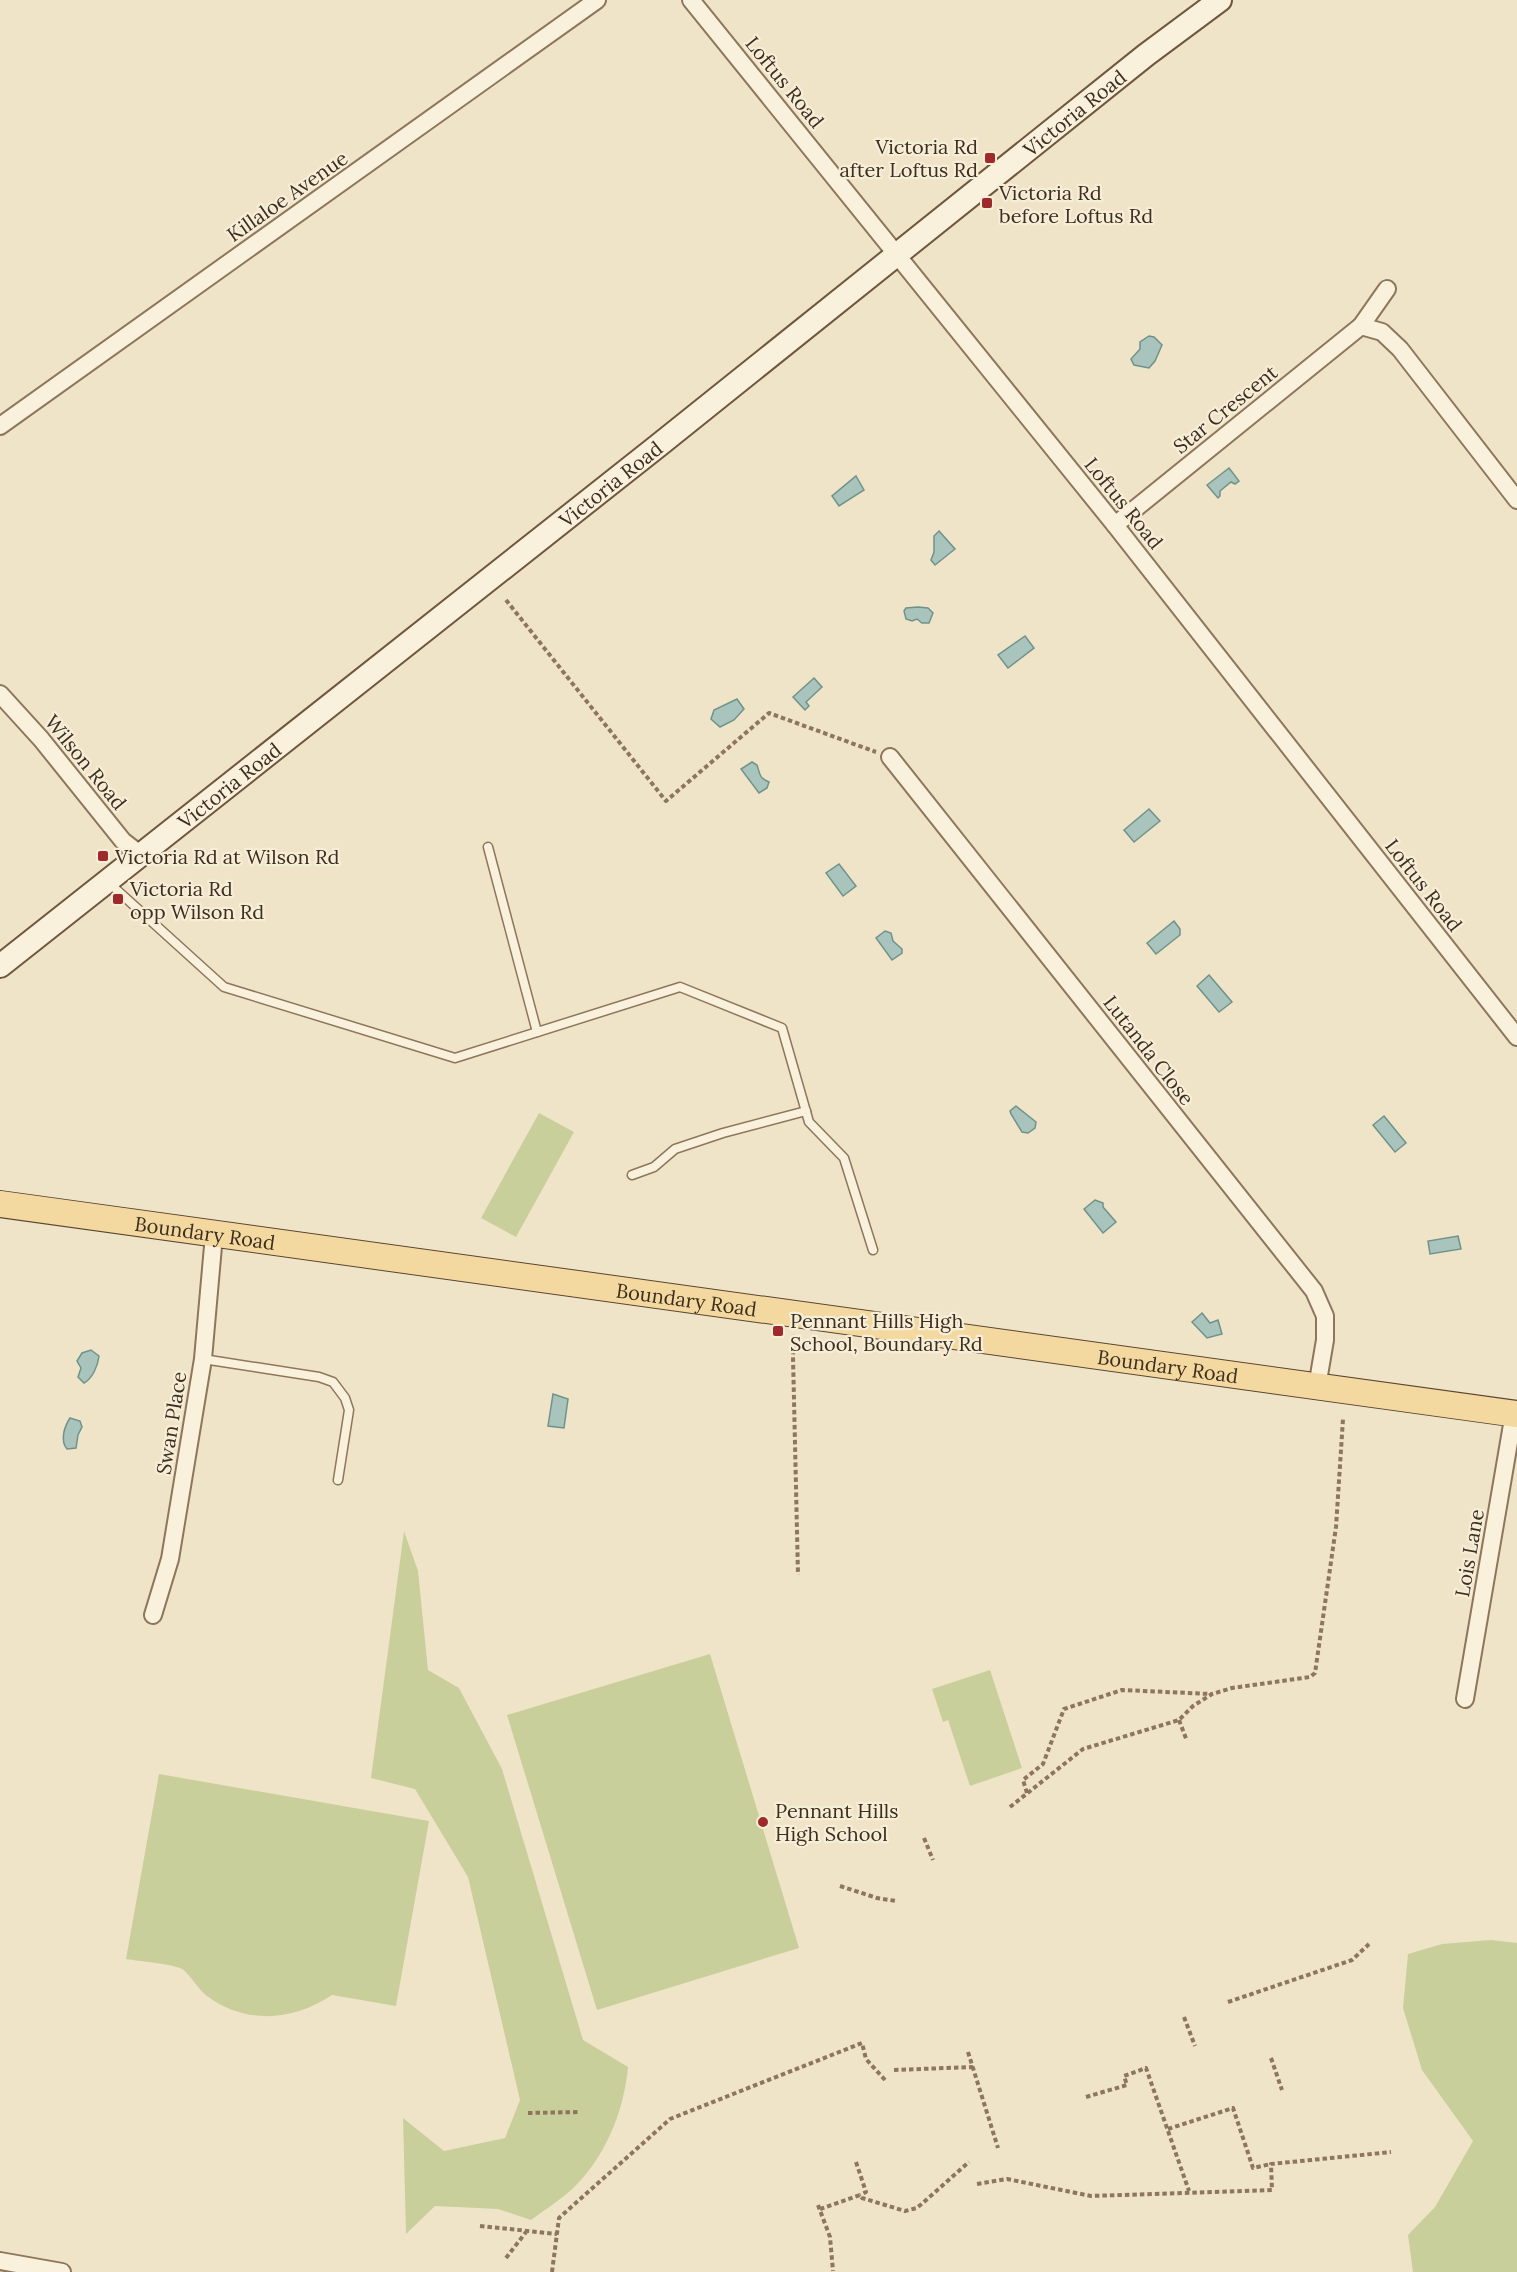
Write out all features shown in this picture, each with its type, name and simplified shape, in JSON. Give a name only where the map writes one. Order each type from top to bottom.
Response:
[{"type":"main road","name":"Boundary Road","points":[[0,1204],[1515,1414]]},
{"type":"street","name":"Killaloe Avenue","points":[[0,426],[597,0]]},
{"type":"street","name":"Loftus Road","points":[[691,0],[1115,525],[1517,1037]]},
{"type":"street","name":"Victoria Road","points":[[0,966],[898,255],[1146,55],[1220,0]]},
{"type":"street","name":"Star Crescent","points":[[1115,525],[1361,326],[1387,289]]},
{"type":"street","points":[[1361,326],[1382,332],[1400,349],[1517,500]]},
{"type":"street","name":"Wilson Road","points":[[0,694],[123,841],[141,855]]},
{"type":"street","name":"Lutanda Close","points":[[890,757],[1314,1292],[1326,1316],[1325,1340],[1317,1387]]},
{"type":"street","name":"Swan Place","points":[[153,1616],[170,1559],[203,1359],[214,1235]]},
{"type":"street","name":"Lois Lane","points":[[1465,1699],[1515,1414]]},
{"type":"street","points":[[0,2261],[62,2272]]},
{"type":"lane","points":[[488,847],[537,1032]]},
{"type":"lane","points":[[108,881],[224,987],[454,1058],[680,987],[782,1028],[809,1122],[844,1158],[873,1250]]},
{"type":"lane","points":[[632,1175],[654,1167],[675,1149],[723,1133],[806,1111]]},
{"type":"lane","points":[[203,1359],[319,1377],[333,1382],[345,1398],[349,1410],[338,1480]]},
{"type":"path","points":[[506,600],[666,801],[769,713],[890,757]]},
{"type":"path","points":[[797,1314],[793,1356],[798,1575]]},
{"type":"path","points":[[1010,1807],[1083,1749],[1179,1720],[1192,1706],[1212,1694],[1232,1688],[1310,1677],[1315,1673],[1336,1527],[1343,1419]]},
{"type":"path","points":[[1027,1793],[1023,1780],[1043,1764],[1064,1709],[1122,1690],[1212,1694]]},
{"type":"path","points":[[1179,1720],[1187,1741]]},
{"type":"path","points":[[924,1838],[933,1860]]},
{"type":"path","points":[[840,1886],[877,1898],[896,1901]]},
{"type":"path","points":[[1228,2002],[1352,1960],[1369,1944]]},
{"type":"path","points":[[1184,2017],[1195,2046]]},
{"type":"path","points":[[552,2272],[559,2218],[670,2119],[862,2043],[866,2059],[885,2080]]},
{"type":"path","points":[[969,2052],[998,2148]]},
{"type":"path","points":[[1271,2058],[1282,2090]]},
{"type":"path","points":[[894,2070],[973,2067]]},
{"type":"path","points":[[1086,2097],[1127,2085],[1124,2076],[1146,2068],[1151,2072],[1189,2191]]},
{"type":"path","points":[[1168,2130],[1233,2108],[1253,2168],[1271,2164],[1391,2152]]},
{"type":"path","points":[[528,2113],[580,2112]]},
{"type":"path","points":[[833,2271],[830,2237],[819,2207],[866,2192],[856,2162]]},
{"type":"path","points":[[860,2195],[862,2198],[905,2211],[917,2208],[969,2162]]},
{"type":"path","points":[[977,2184],[1007,2179],[1091,2196],[1272,2190],[1271,2164]]},
{"type":"path","points":[[480,2226],[557,2234]]},
{"type":"path","points":[[506,2258],[526,2231]]},
{"type":"green space","points":[[539,1113],[574,1132],[516,1237],[481,1218]]},
{"type":"green space","points":[[404,1531],[418,1571],[428,1670],[459,1688],[502,1769],[583,2040],[628,2067],[617,2118],[602,2151],[581,2180],[560,2199],[531,2220],[498,2209],[435,2206],[406,2234],[403,2118],[444,2151],[505,2138],[520,2100],[468,1877],[415,1789],[371,1778]]},
{"type":"green space","points":[[710,1654],[799,1948],[597,2010],[507,1715]]},
{"type":"green space","points":[[990,1670],[1022,1768],[970,1786],[948,1720],[943,1722],[932,1689]]},
{"type":"green space","points":[[159,1774],[429,1821],[396,2006],[332,1995],[302,2010],[270,2016],[253,2015],[237,2012],[207,1996],[187,1973],[178,1967],[126,1959]]},
{"type":"green space","points":[[1491,1940],[1517,1943],[1517,2272],[1413,2272],[1408,2235],[1435,2207],[1473,2141],[1422,2070],[1403,2008],[1408,1954],[1442,1944]]},
{"type":"water","points":[[1149,336],[1154,337],[1162,345],[1155,361],[1149,368],[1134,365],[1131,359],[1140,349],[1140,342]]},
{"type":"water","points":[[1229,468],[1239,481],[1235,484],[1231,482],[1220,491],[1218,498],[1207,485]]},
{"type":"water","points":[[856,476],[864,490],[839,506],[832,496]]},
{"type":"water","points":[[939,531],[955,549],[935,565],[931,560],[934,552],[934,536]]},
{"type":"water","points":[[906,608],[928,608],[933,613],[929,623],[922,623],[917,619],[912,621],[906,619],[904,611]]},
{"type":"water","points":[[1025,636],[1034,648],[1008,668],[998,655]]},
{"type":"water","points":[[814,678],[822,687],[806,702],[809,706],[805,710],[793,697]]},
{"type":"water","points":[[737,699],[744,709],[734,720],[720,727],[711,719],[714,710]]},
{"type":"water","points":[[752,762],[757,765],[762,777],[769,782],[767,788],[759,793],[741,769]]},
{"type":"water","points":[[1149,809],[1160,821],[1134,842],[1124,830]]},
{"type":"water","points":[[839,864],[856,886],[843,896],[826,873]]},
{"type":"water","points":[[1174,921],[1180,929],[1180,935],[1156,954],[1147,943]]},
{"type":"water","points":[[885,931],[891,933],[893,941],[902,949],[902,953],[892,960],[876,938]]},
{"type":"water","points":[[1209,975],[1232,1002],[1219,1012],[1197,986]]},
{"type":"water","points":[[1016,1106],[1036,1122],[1035,1128],[1028,1133],[1022,1132],[1011,1114],[1010,1111]]},
{"type":"water","points":[[1384,1116],[1406,1143],[1395,1152],[1373,1125]]},
{"type":"water","points":[[1095,1200],[1103,1203],[1103,1207],[1116,1222],[1103,1233],[1084,1209]]},
{"type":"water","points":[[1458,1236],[1461,1249],[1430,1254],[1428,1241]]},
{"type":"water","points":[[1202,1313],[1210,1323],[1218,1320],[1222,1334],[1207,1338],[1192,1322]]},
{"type":"water","points":[[91,1350],[99,1356],[96,1368],[84,1383],[78,1377],[81,1368],[77,1361],[82,1353]]},
{"type":"water","points":[[553,1394],[568,1399],[564,1428],[548,1426]]},
{"type":"water","points":[[70,1418],[80,1421],[82,1427],[76,1448],[67,1449],[64,1434]]},
{"type":"place","name":"Victoria Rd after Loftus Rd","points":[[990,158]]},
{"type":"place","name":"Victoria Rd before Loftus Rd","points":[[987,203]]},
{"type":"place","name":"Victoria Rd at Wilson Rd","points":[[103,856]]},
{"type":"place","name":"Victoria Rd opp Wilson Rd","points":[[118,899]]},
{"type":"place","name":"Pennant Hills High School, Boundary Rd","points":[[778,1331]]},
{"type":"place","name":"Pennant Hills High School","points":[[763,1822]]}]
